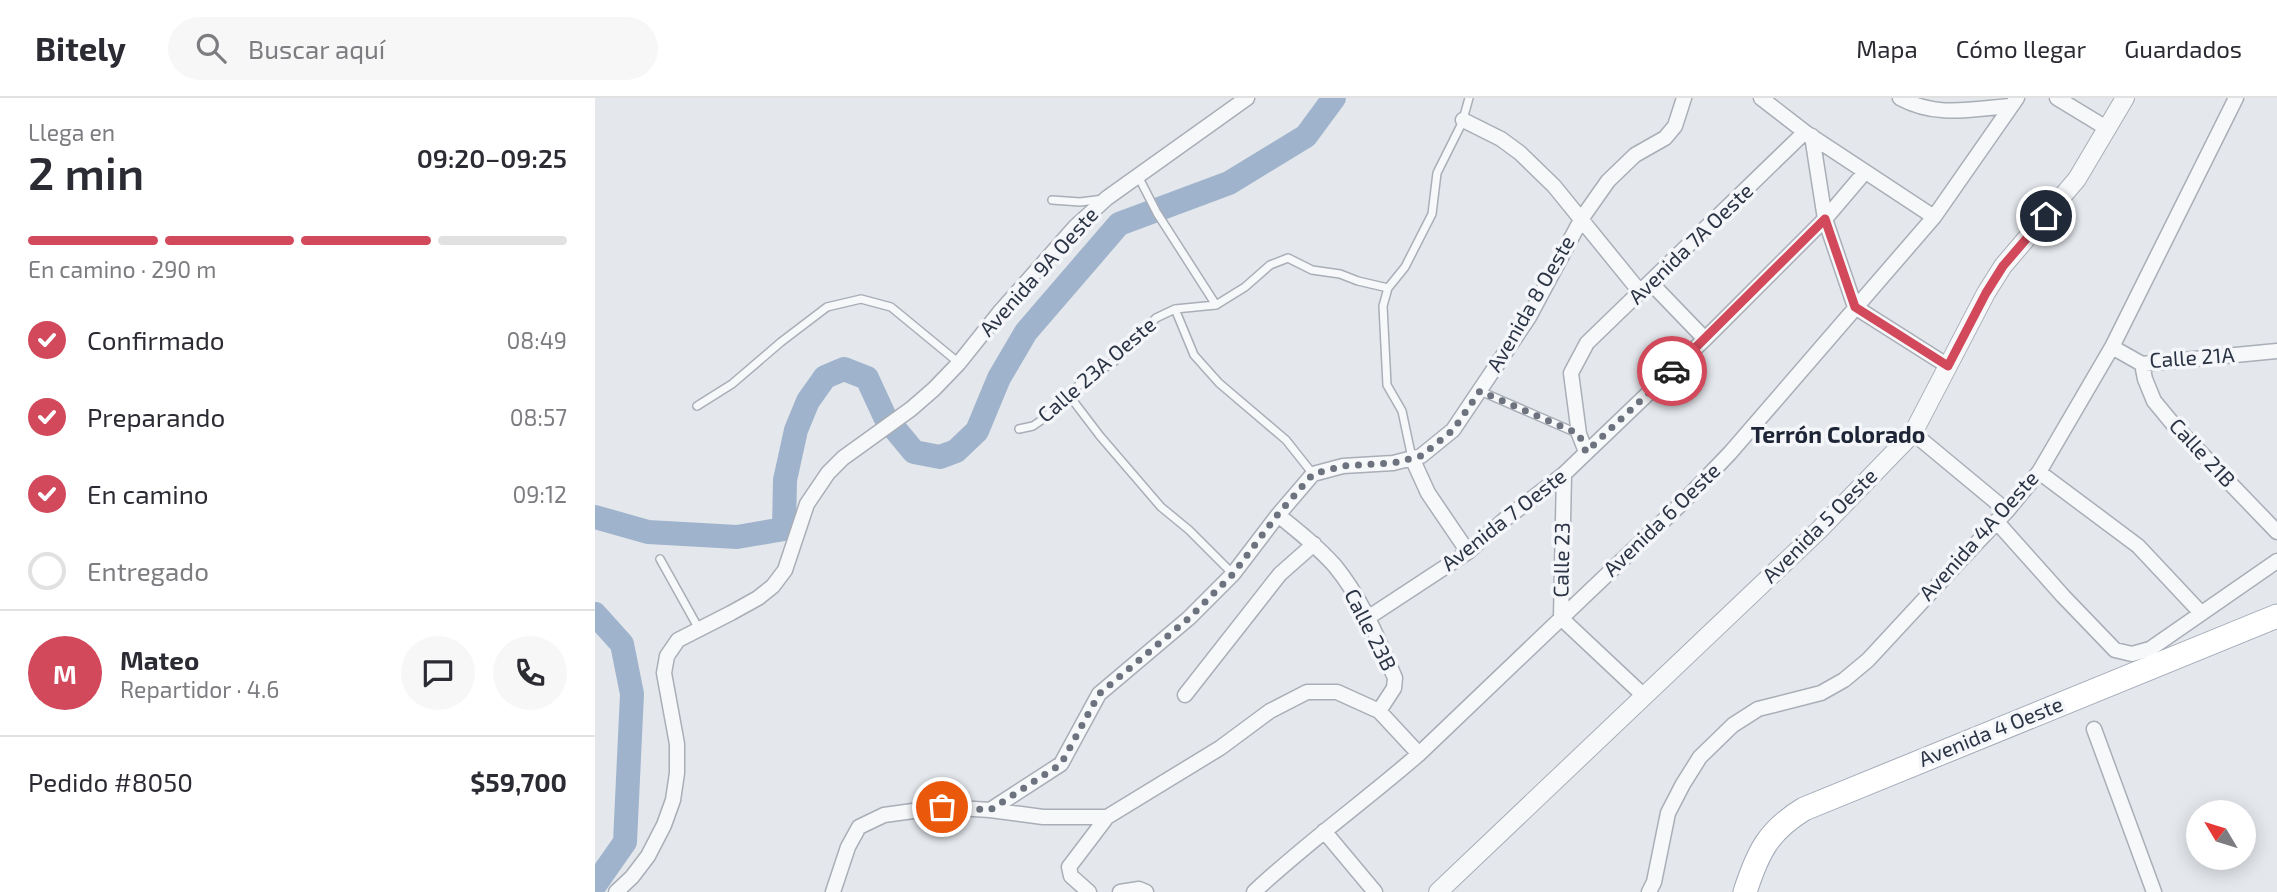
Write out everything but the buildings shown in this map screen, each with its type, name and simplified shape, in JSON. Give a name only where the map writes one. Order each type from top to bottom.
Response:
[{"type":"main road","name":"Avenida 4 Oeste","points":[[1745,892],[1755,861],[1765,842],[1786,820],[1804,808],[2277,616]]},
{"type":"street","name":"Avenida 9A Oeste","points":[[616,892],[648,856],[669,813],[677,772],[677,744],[664,673],[667,656],[678,640],[758,598],[773,586],[785,570],[807,504],[828,472],[911,409],[959,363],[1076,226],[1107,198],[1139,179],[1247,98]]},
{"type":"street","name":"Avenida 8 Oeste","points":[[1313,474],[1343,466],[1393,463],[1421,456],[1453,430],[1529,317],[1581,218],[1608,181],[1635,155],[1665,138],[1675,126],[1684,98]]},
{"type":"street","points":[[1761,98],[1809,134],[1934,217]]},
{"type":"street","points":[[1900,98],[1940,112],[2014,102]]},
{"type":"street","points":[[2057,98],[2108,129]]},
{"type":"street","name":"Avenida 5 Oeste","points":[[1438,892],[1819,530],[1913,433],[1986,293],[2003,266],[2077,178],[2125,98]]},
{"type":"street","name":"Avenida 4A Oeste","points":[[1649,892],[1654,882],[1668,813],[1700,757],[1733,724],[1758,709],[1821,693],[1844,680],[1868,660],[2039,472],[2112,347],[2236,98]]},
{"type":"street","name":"Avenida 6 Oeste","points":[[1254,892],[1419,754],[1683,502],[1793,382],[1934,217],[2014,102]]},
{"type":"street","points":[[1463,120],[1501,139],[1520,153],[1554,186],[1645,288],[1705,339]]},
{"type":"street","points":[[1809,134],[1825,219],[1855,307],[1948,366]]},
{"type":"street","name":"Avenida 7A Oeste","points":[[1579,434],[1571,373],[1587,343],[1809,134]]},
{"type":"street","name":"Avenida 7 Oeste","points":[[1369,617],[1468,552],[1504,520],[1564,474],[1825,219],[1865,172]]},
{"type":"street","name":"Calle 21A","points":[[2112,347],[2142,364],[2277,351]]},
{"type":"street","name":"Calle 21B","points":[[2142,364],[2154,401],[2277,532]]},
{"type":"street","points":[[1913,433],[2001,516],[2063,596],[2115,650],[2132,654],[2150,649],[2277,561]]},
{"type":"street","points":[[1579,434],[1586,452]]},
{"type":"street","points":[[1412,458],[1429,493],[1468,552]]},
{"type":"street","points":[[2039,472],[2139,547],[2201,613]]},
{"type":"street","points":[[990,810],[1061,764],[1099,694],[1189,618],[1233,574],[1278,514],[1313,474]]},
{"type":"street","name":"Calle 23","points":[[1564,474],[1561,618],[1643,695]]},
{"type":"street","name":"Calle 23B","points":[[1278,514],[1314,544],[1336,568],[1369,617],[1395,678],[1394,688],[1379,711]]},
{"type":"street","points":[[1185,695],[1280,574],[1314,544]]},
{"type":"street","points":[[1089,892],[1071,876],[1069,867],[1107,817],[1220,748],[1270,711],[1307,692],[1337,692],[1379,711],[1419,754]]},
{"type":"street","points":[[2094,729],[2154,892]]},
{"type":"street","points":[[833,892],[848,847],[859,827],[884,815],[942,807],[1043,817],[1107,817]]},
{"type":"street","points":[[1324,831],[1375,892]]},
{"type":"street","points":[[1121,892],[1139,889],[1146,892]]},
{"type":"lane","points":[[1412,458],[1402,411],[1387,385],[1383,306],[1388,288],[1405,267],[1432,214],[1437,173],[1463,120],[1469,98]]},
{"type":"lane","points":[[1139,179],[1157,214],[1216,305]]},
{"type":"lane","points":[[1052,200],[1080,202],[1107,198]]},
{"type":"lane","points":[[1313,474],[1286,440],[1219,383],[1194,355],[1175,309],[1216,305],[1245,287],[1269,265],[1288,258],[1312,270],[1340,274],[1388,288]]},
{"type":"lane","points":[[697,406],[732,384],[827,307],[861,299],[891,307],[959,363]]},
{"type":"lane","name":"Calle 23A Oeste","points":[[1019,429],[1033,426],[1043,419],[1069,394],[1116,360],[1156,318],[1175,309]]},
{"type":"lane","points":[[1480,391],[1579,434]]},
{"type":"lane","points":[[1069,394],[1100,436],[1161,507],[1189,530],[1233,574]]},
{"type":"lane","points":[[660,559],[700,629]]},
{"type":"waterway","points":[[595,517],[648,532],[737,537],[784,529],[785,480],[796,430],[808,401],[825,377],[844,369],[867,378],[885,417],[914,452],[940,457],[956,451],[977,431],[999,378],[1026,332],[1119,224],[1229,183],[1306,136],[1334,98]]},
{"type":"waterway","points":[[595,614],[622,644],[632,694],[625,842],[595,885]]},
{"type":"way so far","points":[[942,807],[990,810],[1061,764],[1099,694],[1189,618],[1233,574],[1278,514],[1313,474],[1343,466],[1393,463],[1421,456],[1453,430],[1480,391],[1579,434],[1586,452],[1672,371]]},
{"type":"district","name":"Terrón Colorado","points":[[1838,435]]},
{"type":"route","points":[[1672,371],[1825,219],[1855,307],[1948,366],[2003,266],[2046,216]]}]
